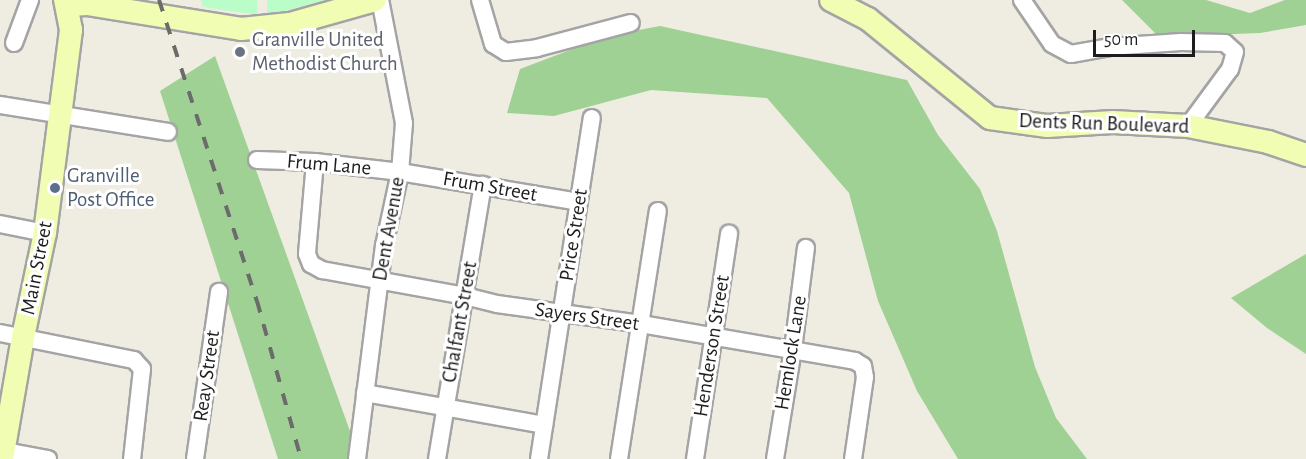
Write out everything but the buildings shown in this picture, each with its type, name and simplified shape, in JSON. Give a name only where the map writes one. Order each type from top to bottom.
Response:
[{"type":"street","points":[[15,43],[30,0]]},
{"type":"street","points":[[67,2],[241,29],[290,24],[377,0]]},
{"type":"street","name":"Dent Avenue","points":[[357,459],[380,281],[400,172],[404,123],[377,0]]},
{"type":"street","points":[[480,0],[493,44],[506,52],[537,48],[631,23]]},
{"type":"street","name":"Dents Run Boulevard","points":[[831,0],[868,19],[990,118],[1047,126],[1113,122],[1188,126],[1268,142],[1306,154]]},
{"type":"street","points":[[1022,0],[1052,44],[1071,54],[1109,47],[1181,42],[1225,44],[1235,52],[1230,69],[1188,126]]},
{"type":"street","name":"Main Street","points":[[2,453],[45,233],[71,30],[67,2]]},
{"type":"street","points":[[0,105],[168,132]]},
{"type":"street","name":"Price Street","points":[[539,459],[592,118]]},
{"type":"street","name":"Frum Lane","points":[[257,160],[315,162],[400,172]]},
{"type":"street","name":"Sayers Street","points":[[315,162],[307,254],[311,264],[322,270],[465,296],[496,304],[641,324],[855,361],[863,366],[865,377],[854,459]]},
{"type":"street","name":"Frum Street","points":[[400,172],[579,202]]},
{"type":"street","name":"Chalfant Street","points":[[437,459],[483,185]]},
{"type":"street","points":[[620,459],[658,211]]},
{"type":"street","points":[[0,224],[45,233]]},
{"type":"street","name":"Henderson Street","points":[[695,459],[729,234]]},
{"type":"street","name":"Hemlock Lane","points":[[775,459],[793,349],[806,248]]},
{"type":"street","name":"Reay Street","points":[[195,459],[219,292]]},
{"type":"street","points":[[0,333],[134,360],[142,369],[132,459]]},
{"type":"street","points":[[365,393],[544,425]]},
{"type":"street","points":[[2,453],[48,459]]},
{"type":"green space","points":[[201,0],[257,0],[258,15],[203,7]]},
{"type":"green space","points":[[267,0],[324,0],[267,16]]},
{"type":"green space","points":[[1122,0],[1206,0],[1250,13],[1285,0],[1306,0],[1306,25],[1260,33],[1159,37]]},
{"type":"green space","points":[[660,26],[907,80],[938,135],[980,189],[997,231],[1035,367],[1056,418],[1087,459],[958,459],[917,391],[878,301],[849,193],[767,98],[651,90],[554,116],[507,113],[520,69],[607,36]]},
{"type":"green space","points":[[215,56],[360,459],[278,459],[160,91]]},
{"type":"green space","points":[[1306,254],[1306,354],[1267,328],[1231,298]]},
{"type":"railway","points":[[159,0],[257,301],[301,459]]},
{"type":"place","name":"Granville United Methodist Church","points":[[240,52]]},
{"type":"place","name":"Granville Post Office","points":[[55,188]]}]
